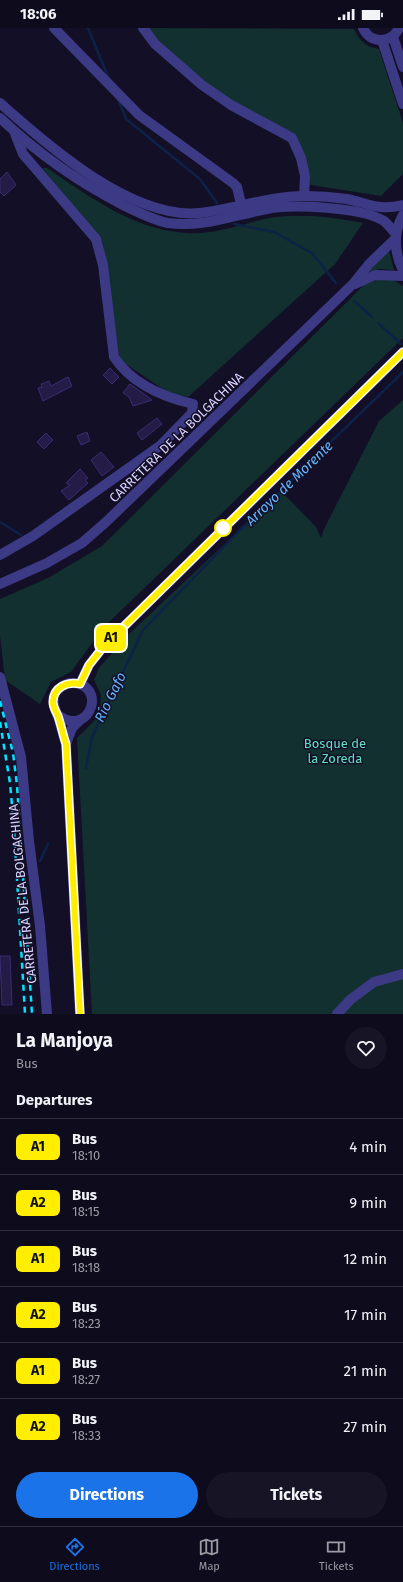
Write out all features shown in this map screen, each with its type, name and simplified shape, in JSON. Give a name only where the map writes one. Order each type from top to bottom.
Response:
[{"type":"street","points":[[54,28],[139,115],[233,182],[237,187],[241,204]]},
{"type":"street","points":[[143,28],[155,44],[202,85],[231,105],[292,138],[302,158],[305,176],[304,196]]},
{"type":"street","points":[[363,28],[368,36],[382,40],[393,37],[399,28]]},
{"type":"street","points":[[393,37],[403,67]]},
{"type":"street","points":[[382,40],[403,104]]},
{"type":"street","points":[[0,103],[64,157],[99,180],[142,203],[172,211],[199,213],[269,198],[304,196],[346,199],[388,209],[403,205]]},
{"type":"street","points":[[0,112],[11,121],[24,124]]},
{"type":"street","points":[[0,118],[57,166],[87,185],[140,214],[168,223],[199,224],[268,209],[305,206],[345,210],[373,217],[384,221],[396,236]]},
{"type":"street","name":"CARRETERA DE LA BOLGACHINA","points":[[1,553],[33,536],[161,444],[192,413],[193,404],[166,397],[138,381],[122,368],[114,357],[103,265],[96,239],[23,154],[14,131]]},
{"type":"street","points":[[403,215],[396,236],[397,253],[403,270]]},
{"type":"street","name":"CARRETERA DE LA BOLGACHINA","points":[[2,584],[47,563],[82,543],[173,458],[353,284],[396,236]]},
{"type":"street","name":"CARRETERA DE LA BOLGACHINA","points":[[353,284],[375,276],[403,276]]},
{"type":"street","points":[[80,684],[89,665],[104,646],[403,352]]},
{"type":"street","points":[[161,444],[173,458]]},
{"type":"street","name":"CARRETERA DE LA BOLGACHINA","points":[[0,678],[21,757],[29,841],[40,926],[47,1014]]},
{"type":"street","points":[[58,715],[64,720],[71,722],[84,718],[91,710],[92,702],[90,694],[80,684],[73,682],[58,688],[53,702],[66,744],[80,1014]]},
{"type":"street","points":[[66,744],[72,728],[78,721]]},
{"type":"street","points":[[336,1014],[374,982],[403,974]]},
{"type":"street","points":[[346,1014],[356,996]]},
{"type":"green space","points":[[143,28],[354,29],[358,37],[364,43],[379,49],[403,123],[403,174],[381,196],[305,184],[292,138],[231,105]]},
{"type":"green space","points":[[42,168],[47,168],[112,210],[148,226],[167,230],[186,233],[207,232],[269,218],[293,216],[328,217],[363,223],[335,264],[188,397],[170,394],[120,360],[103,244],[100,238]]},
{"type":"green space","points":[[389,251],[394,270],[379,269],[366,273]]},
{"type":"green space","points":[[377,280],[393,280],[403,286],[403,338],[103,628],[71,672],[51,682],[40,704],[5,680],[0,635],[0,599],[48,578],[102,546],[364,285]]},
{"type":"green space","name":"Bosque de la Zoreda","points":[[403,400],[403,1014],[92,1014],[77,738],[96,719],[100,710],[101,695],[94,680],[99,668],[129,634],[281,491],[316,527],[321,538],[324,529],[379,421]]},
{"type":"building","points":[[7,172],[16,185],[4,196],[0,192],[0,179]]},
{"type":"building","points":[[110,368],[119,377],[112,384],[103,375]]},
{"type":"building","points":[[68,377],[72,386],[43,401],[38,388],[42,387],[41,384],[49,381],[51,386]]},
{"type":"building","points":[[130,384],[152,400],[133,406],[129,397],[123,393]]},
{"type":"building","points":[[157,418],[162,424],[142,440],[137,433]]},
{"type":"building","points":[[87,432],[90,441],[81,445],[77,436]]},
{"type":"building","points":[[46,433],[53,440],[44,449],[37,442]]},
{"type":"building","points":[[101,452],[114,467],[102,476],[91,460]]},
{"type":"building","points":[[80,469],[88,478],[85,480],[88,483],[69,500],[61,491],[70,485],[66,483]]},
{"type":"building","points":[[0,956],[10,956],[12,1005],[2,1005]]},
{"type":"waterway","points":[[88,28],[109,79]]},
{"type":"waterway","points":[[118,99],[126,119],[200,179],[217,203]]},
{"type":"waterway","points":[[234,224],[274,232],[312,253],[336,283]]},
{"type":"waterway","points":[[354,301],[372,317]]},
{"type":"waterway","points":[[378,323],[401,344]]},
{"type":"waterway","name":"Arroyo de Morente","points":[[86,768],[92,737],[143,630],[240,530],[403,372]]},
{"type":"waterway","name":"Río Gafo","points":[[0,522],[21,535]]},
{"type":"waterway","points":[[40,861],[48,844]]},
{"type":"railway","points":[[0,701],[13,753],[17,785],[32,1014]]},
{"type":"railway","points":[[0,722],[10,783],[14,828],[25,1014]]},
{"type":"bus line","name":"A1","points":[[80,1014],[66,744],[58,715],[54,710],[54,695],[58,688],[65,684],[73,682],[80,684],[89,665],[104,646],[222,528],[403,352]]}]
